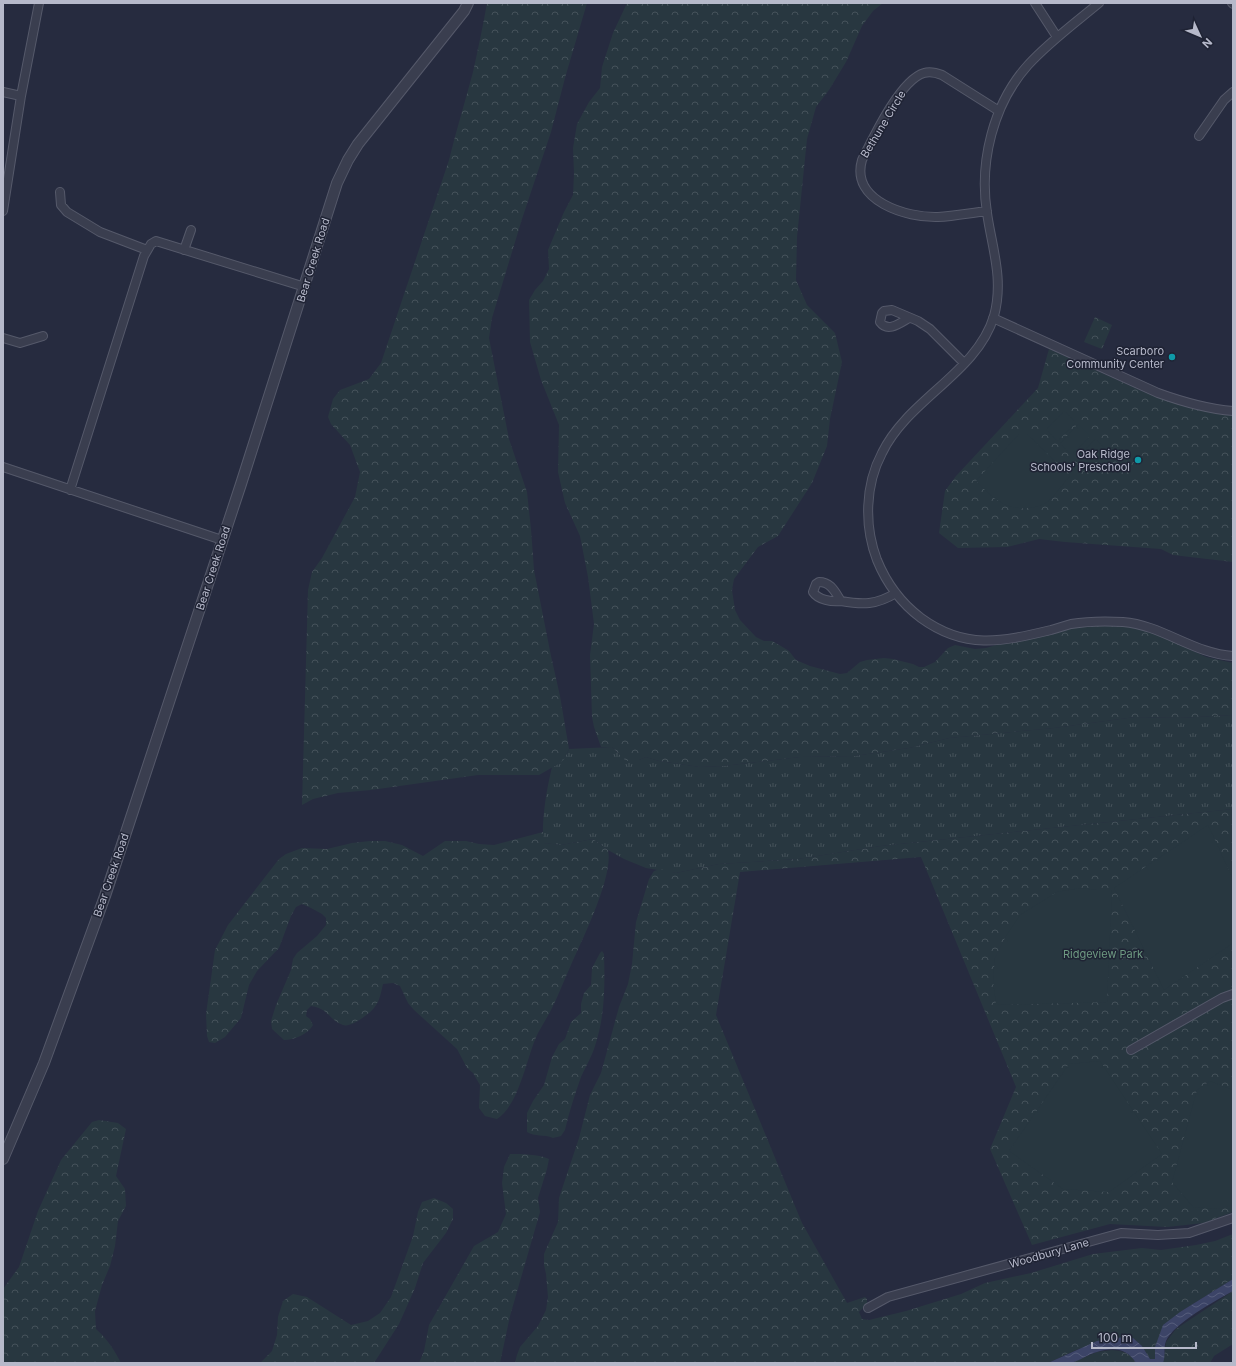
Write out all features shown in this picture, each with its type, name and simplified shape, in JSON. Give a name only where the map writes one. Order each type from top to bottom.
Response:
[{"type":"street","points":[[3,212],[21,96],[39,3]]},
{"type":"street","name":"Bear Creek Road","points":[[3,1159],[44,1063],[105,896],[305,287],[335,189],[348,160],[365,136],[464,11],[468,3]]},
{"type":"street","points":[[1035,3],[1057,37]]},
{"type":"street","points":[[1099,3],[1057,37],[1026,67],[999,111],[990,140],[984,185],[987,211],[997,264],[998,285],[993,318],[982,341],[964,363],[899,425],[883,449],[874,471],[868,500],[869,530],[874,551],[882,572],[896,593],[913,612],[933,627],[947,633],[967,639],[987,641],[1082,623],[1103,621],[1127,622],[1156,630],[1207,652],[1233,656]]},
{"type":"street","name":"Bethune Circle","points":[[987,211],[936,217],[916,215],[889,207],[877,201],[868,193],[862,183],[860,166],[879,127],[907,84],[915,77],[926,72],[934,72],[942,75],[999,111]]},
{"type":"street","points":[[3,92],[21,96]]},
{"type":"street","points":[[1199,136],[1224,100],[1233,92]]},
{"type":"street","points":[[60,192],[61,205],[67,212],[100,232],[148,250]]},
{"type":"street","points":[[184,250],[191,230]]},
{"type":"street","points":[[70,490],[144,256],[151,244],[156,242],[305,287]]},
{"type":"street","points":[[909,318],[918,321],[930,329],[964,363]]},
{"type":"street","points":[[993,318],[1158,393],[1182,402],[1233,411]]},
{"type":"street","points":[[3,338],[20,344],[43,336]]},
{"type":"street","points":[[3,467],[222,540]]},
{"type":"street","points":[[841,601],[872,604],[885,600],[896,593]]},
{"type":"street","points":[[1131,1050],[1222,998],[1233,994]]},
{"type":"street","name":"Woodbury Lane","points":[[868,1308],[888,1297],[1121,1233],[1158,1235],[1189,1233],[1233,1218]]},
{"type":"green space","points":[[487,3],[587,3],[551,132],[522,219],[492,318],[489,338],[509,439],[527,492],[534,570],[560,696],[569,749],[564,759],[560,763],[539,775],[478,775],[371,790],[338,793],[313,799],[302,805],[308,590],[312,572],[322,558],[355,497],[360,472],[350,445],[331,424],[328,417],[333,399],[340,390],[369,379],[381,363],[449,160],[473,72]]},
{"type":"green space","points":[[627,3],[883,3],[873,11],[862,26],[846,62],[829,90],[816,107],[807,139],[797,237],[796,280],[807,305],[835,333],[842,362],[830,419],[827,446],[812,483],[778,536],[758,547],[734,579],[732,590],[735,610],[740,620],[756,637],[764,641],[772,641],[781,646],[789,651],[796,660],[810,666],[840,674],[847,673],[860,662],[884,658],[924,667],[935,662],[948,648],[955,645],[975,649],[986,648],[1006,642],[1071,628],[1098,624],[1139,629],[1158,634],[1206,657],[1233,663],[1233,715],[1178,718],[1135,717],[1054,728],[949,738],[909,748],[854,756],[800,757],[723,766],[700,767],[659,761],[646,757],[639,760],[626,761],[612,747],[601,747],[592,717],[590,655],[594,624],[588,577],[580,536],[565,503],[558,472],[559,425],[541,380],[530,342],[529,300],[543,281],[549,269],[548,250],[573,195],[573,148],[577,124],[589,102],[600,88],[602,67],[613,33]]},
{"type":"green space","points":[[1095,317],[1112,325],[1102,349],[1084,342]]},
{"type":"green space","points":[[1049,349],[1144,392],[1195,409],[1233,415],[1233,562],[1173,555],[1161,549],[1039,539],[1007,547],[958,548],[939,533],[945,491],[956,476],[1038,388]]},
{"type":"green space","points":[[1064,411],[1076,422],[1058,441],[1046,430]]},
{"type":"green space","points":[[1078,424],[1090,436],[1072,455],[1060,444]]},
{"type":"green space","points":[[1019,434],[1027,434],[1070,476],[1047,502],[1042,505],[1029,508],[1011,507],[1004,504],[992,496],[976,481]]},
{"type":"green space","points":[[1095,439],[1107,450],[1088,470],[1077,459]]},
{"type":"green space","points":[[1233,715],[1233,809],[881,846],[798,859],[719,864],[676,873],[646,868],[624,859],[593,839],[561,845],[543,843],[545,805],[552,767],[562,760],[569,749],[612,747],[619,754],[639,760],[646,757],[659,761],[700,767],[723,766],[800,757],[854,756],[909,748],[949,738],[1054,728],[1135,717],[1178,718]]},
{"type":"green space","name":"Ridgeview Park","points":[[1233,809],[1233,1212],[1204,1223],[1167,1227],[1110,1224],[1032,1245],[990,1149],[1016,1087],[921,857],[740,872],[716,1015],[802,1223],[847,1303],[865,1297],[867,1299],[867,1304],[859,1312],[862,1319],[869,1320],[906,1311],[961,1294],[985,1283],[1031,1273],[1093,1254],[1142,1248],[1161,1250],[1196,1245],[1215,1241],[1233,1234],[1233,1279],[1180,1312],[1155,1347],[1155,1359],[1150,1359],[1142,1346],[1133,1338],[1078,1349],[1048,1363],[515,1363],[520,1347],[538,1326],[546,1310],[548,1297],[544,1254],[558,1222],[559,1198],[579,1138],[590,1095],[601,1073],[619,1007],[628,984],[632,964],[636,922],[649,879],[654,871],[660,869],[676,873],[719,864],[798,859],[881,846]]},
{"type":"green space","points":[[1208,825],[1233,879],[1233,943],[1164,990],[1114,888]]},
{"type":"green space","points":[[543,832],[544,843],[561,845],[593,839],[608,850],[609,861],[602,891],[596,908],[556,1000],[538,1033],[517,1092],[505,1112],[497,1119],[485,1116],[479,1108],[480,1085],[473,1073],[467,1068],[457,1049],[414,1010],[408,1003],[400,986],[393,983],[383,984],[379,999],[374,1008],[355,1023],[343,1025],[335,1021],[321,1009],[311,1006],[307,1010],[306,1016],[310,1019],[313,1025],[304,1034],[296,1038],[284,1040],[272,1029],[271,1021],[291,970],[293,959],[297,953],[317,936],[326,925],[326,918],[322,914],[302,904],[296,907],[291,916],[279,948],[257,971],[249,985],[241,1018],[225,1037],[215,1043],[209,1042],[207,1036],[206,1014],[215,950],[228,925],[279,859],[286,854],[302,848],[327,849],[352,843],[385,841],[402,845],[423,856],[445,841],[466,841],[494,845]]},
{"type":"green space","name":"Ridgeview Park","points":[[1080,888],[1112,890],[1107,1002],[996,1005],[993,980],[995,958],[1006,936],[1020,915],[1057,892]]},
{"type":"green space","points":[[602,951],[604,954],[604,989],[601,1023],[594,1050],[581,1077],[565,1130],[561,1136],[553,1138],[530,1134],[527,1132],[527,1113],[544,1085],[552,1057],[559,1044],[565,1039],[571,1022],[581,1013],[581,1004],[584,993],[591,985],[592,968]]},
{"type":"green space","points":[[1100,1061],[1162,1154],[1109,1192],[1063,1189],[1009,1151],[1069,1064]]},
{"type":"green space","points":[[1210,1081],[1233,1090],[1233,1205],[1217,1209],[1193,1207],[1172,1182],[1197,1090]]},
{"type":"green space","points":[[99,1120],[118,1123],[126,1129],[116,1176],[125,1189],[126,1206],[118,1221],[115,1246],[110,1266],[102,1285],[95,1311],[96,1329],[110,1344],[121,1363],[3,1363],[3,1289],[19,1267],[38,1211],[61,1160],[92,1122]]},
{"type":"green space","points":[[510,1154],[535,1155],[549,1159],[538,1198],[540,1212],[510,1316],[500,1363],[419,1363],[424,1351],[429,1325],[474,1246],[498,1232],[506,1214],[502,1183],[504,1167]]},
{"type":"green space","points":[[434,1198],[446,1203],[453,1209],[453,1219],[446,1233],[423,1263],[415,1288],[399,1324],[374,1363],[260,1363],[272,1351],[277,1335],[278,1317],[283,1301],[293,1294],[307,1297],[351,1325],[368,1321],[380,1313],[391,1297],[413,1236],[418,1212],[422,1202]]},
{"type":"green space","points":[[1233,1291],[1233,1344],[1214,1356],[1210,1363],[1163,1363],[1166,1342],[1176,1329]]},
{"type":"green space","points":[[1112,1350],[1126,1353],[1136,1363],[1071,1363],[1097,1352]]},
{"type":"water","points":[[1233,1279],[1233,1291],[1196,1313],[1170,1334],[1165,1344],[1163,1363],[1136,1363],[1128,1354],[1114,1349],[1103,1350],[1070,1363],[1048,1363],[1097,1341],[1124,1337],[1133,1338],[1142,1346],[1150,1359],[1155,1359],[1155,1347],[1163,1325],[1180,1312]]},
{"type":"place","name":"Scarboro Community Center","points":[[1172,357]]},
{"type":"place","name":"Oak Ridge Schools' Preschool","points":[[1138,460]]}]
